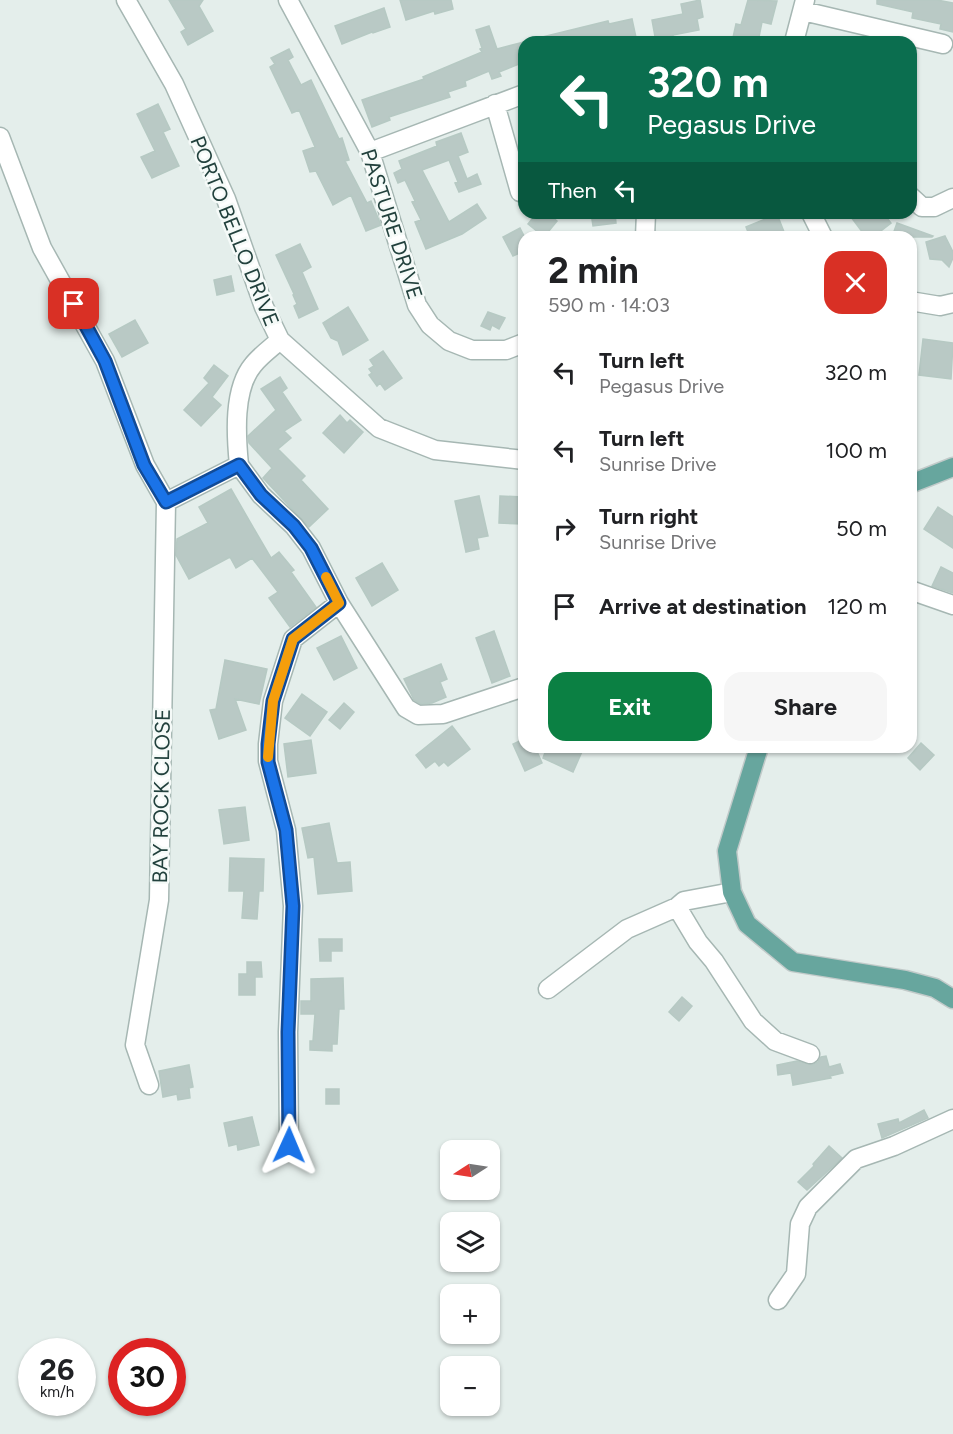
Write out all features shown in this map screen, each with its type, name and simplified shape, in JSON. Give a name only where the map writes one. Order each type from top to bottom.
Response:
[{"type":"main road","points":[[917,481],[953,467]]},
{"type":"main road","points":[[757,753],[727,851],[732,892],[747,924],[793,962],[905,980],[935,988],[953,999]]},
{"type":"street","name":"PORTO BELLO DRIVE","points":[[126,0],[174,84],[221,189],[264,307],[280,340],[379,428],[435,450],[518,459]]},
{"type":"street","name":"PASTURE DRIVE","points":[[288,0],[370,152],[417,305],[430,326],[449,341],[472,350],[506,350],[518,345]]},
{"type":"street","points":[[796,36],[804,5],[885,36]]},
{"type":"street","points":[[917,41],[943,45]]},
{"type":"street","points":[[370,152],[518,96]]},
{"type":"street","points":[[495,104],[518,188]]},
{"type":"street","points":[[0,137],[42,248],[105,361],[144,465],[166,502],[239,465]]},
{"type":"street","points":[[917,202],[922,207],[934,207],[953,198]]},
{"type":"street","points":[[917,302],[940,306],[953,303]]},
{"type":"street","points":[[280,340],[252,366],[239,392],[237,446],[239,465],[261,495],[294,526],[311,548],[339,603],[406,708],[418,715],[442,714],[518,689]]},
{"type":"street","name":"BAY ROCK CLOSE","points":[[149,1085],[135,1045],[159,900],[166,502]]},
{"type":"street","points":[[917,592],[953,605]]},
{"type":"street","points":[[289,1145],[288,1032],[293,906],[286,830],[268,762],[268,744],[273,701],[293,639],[339,603]]},
{"type":"street","points":[[548,989],[627,929],[677,907],[684,901],[732,892]]},
{"type":"street","points":[[677,907],[698,942],[714,961],[753,1021],[775,1041],[810,1054]]},
{"type":"street","points":[[778,1300],[796,1274],[800,1224],[808,1208],[856,1158],[894,1146],[953,1119]]},
{"type":"building","points":[[169,0],[203,0],[199,6],[213,31],[188,45],[181,32],[186,29]]},
{"type":"building","points":[[400,0],[451,0],[453,9],[435,14],[434,11],[406,20]]},
{"type":"building","points":[[700,0],[703,17],[697,19],[699,30],[673,36],[655,36],[652,20],[683,14],[681,4]]},
{"type":"building","points":[[748,0],[777,1],[771,24],[762,22],[759,36],[733,36],[736,24],[741,25]]},
{"type":"building","points":[[877,0],[937,0],[953,3],[953,32],[940,29],[941,24],[912,18],[913,12],[877,4]]},
{"type":"building","points":[[384,8],[390,27],[342,44],[335,26]]},
{"type":"building","points":[[632,19],[636,36],[546,36],[608,21],[609,24]]},
{"type":"building","points":[[489,26],[497,49],[518,44],[518,64],[499,72],[501,76],[492,79],[489,71],[465,81],[466,86],[448,92],[450,97],[389,117],[390,120],[372,127],[362,100],[424,79],[423,77],[482,52],[476,30]]},
{"type":"building","points":[[289,49],[293,57],[288,60],[301,85],[311,80],[339,139],[342,138],[349,160],[345,161],[367,203],[371,201],[381,225],[366,231],[351,195],[333,205],[316,171],[310,172],[303,151],[315,147],[299,110],[292,113],[270,67],[275,64],[271,58]]},
{"type":"building","points":[[158,104],[170,129],[163,132],[179,166],[152,178],[141,157],[155,151],[137,114]]},
{"type":"building","points":[[461,133],[468,152],[458,156],[467,179],[477,174],[481,184],[459,192],[455,183],[458,182],[449,160],[422,170],[449,222],[477,204],[486,218],[462,234],[426,249],[415,222],[421,220],[412,202],[415,201],[405,180],[398,183],[394,173],[402,169],[399,161],[437,146],[436,142]]},
{"type":"building","points":[[532,219],[555,219],[557,221],[549,231],[537,231],[528,224]]},
{"type":"building","points":[[592,219],[616,219],[616,223],[593,226]]},
{"type":"building","points":[[765,219],[779,219],[784,231],[748,231],[746,227]]},
{"type":"building","points":[[852,219],[888,219],[891,223],[881,231],[862,231]]},
{"type":"building","points":[[897,223],[933,236],[917,237],[917,231],[894,231]]},
{"type":"building","points":[[520,228],[518,254],[513,256],[503,237]]},
{"type":"building","points":[[945,236],[953,252],[949,267],[942,260],[930,259],[926,242]]},
{"type":"building","points":[[300,244],[311,267],[302,272],[318,309],[299,318],[294,306],[297,304],[294,294],[276,255]]},
{"type":"building","points":[[231,276],[234,291],[217,295],[214,280]]},
{"type":"building","points":[[348,307],[368,340],[343,355],[338,341],[331,338],[323,323]]},
{"type":"building","points":[[488,312],[505,318],[499,329],[492,325],[490,330],[481,326]]},
{"type":"building","points":[[135,320],[148,343],[122,357],[109,334]]},
{"type":"building","points":[[923,339],[953,343],[951,379],[919,375]]},
{"type":"building","points":[[383,351],[402,378],[385,390],[380,383],[377,386],[369,375],[372,373],[369,369],[374,366],[370,360]]},
{"type":"building","points":[[214,365],[228,376],[212,397],[221,405],[201,426],[184,410],[209,383],[204,378]]},
{"type":"building","points":[[280,377],[287,388],[282,392],[301,420],[284,431],[291,438],[278,449],[305,476],[301,480],[328,509],[309,527],[263,478],[272,468],[249,443],[248,436],[276,410],[261,389]]},
{"type":"building","points":[[340,415],[347,423],[350,420],[363,432],[344,453],[323,433]]},
{"type":"building","points":[[231,489],[271,558],[279,552],[294,570],[291,572],[316,607],[290,627],[269,598],[278,592],[252,558],[236,568],[230,557],[189,579],[176,555],[177,539],[208,523],[199,507]]},
{"type":"building","points":[[479,496],[488,536],[477,538],[479,549],[466,552],[455,501]]},
{"type":"building","points":[[500,496],[518,497],[518,524],[499,523]]},
{"type":"building","points":[[938,507],[953,517],[953,548],[924,529]]},
{"type":"building","points":[[382,563],[398,590],[372,606],[356,578]]},
{"type":"building","points":[[941,567],[953,573],[953,593],[932,586]]},
{"type":"building","points":[[494,631],[510,676],[492,683],[476,638]]},
{"type":"building","points":[[341,636],[357,668],[334,680],[317,648]]},
{"type":"building","points":[[225,660],[267,669],[259,704],[235,699],[246,730],[219,739],[210,710],[216,709]]},
{"type":"building","points":[[441,664],[447,679],[440,682],[446,697],[432,703],[421,704],[414,700],[404,679]]},
{"type":"building","points":[[302,694],[327,712],[310,736],[285,718]]},
{"type":"building","points":[[344,703],[354,712],[340,729],[329,720]]},
{"type":"building","points":[[452,726],[470,749],[448,766],[444,762],[439,766],[435,761],[426,768],[416,755]]},
{"type":"building","points":[[311,740],[316,773],[288,777],[284,744]]},
{"type":"building","points":[[518,742],[518,753],[538,753],[542,763],[525,771],[513,744]]},
{"type":"building","points":[[921,743],[934,755],[920,770],[908,758],[912,753],[917,753],[917,748]]},
{"type":"building","points":[[545,753],[581,753],[573,772],[543,758]]},
{"type":"building","points":[[245,807],[249,840],[224,844],[219,810]]},
{"type":"building","points":[[329,823],[337,863],[350,862],[352,891],[318,894],[314,857],[308,858],[302,828]]},
{"type":"building","points":[[230,858],[264,859],[263,891],[259,891],[257,919],[242,918],[244,891],[229,891]]},
{"type":"building","points":[[319,939],[342,939],[342,951],[331,951],[331,961],[320,961]]},
{"type":"building","points":[[247,962],[261,962],[262,977],[255,977],[255,995],[239,995],[239,974],[247,974]]},
{"type":"building","points":[[343,978],[344,1009],[339,1009],[337,1044],[332,1044],[332,1051],[310,1050],[315,1014],[301,1014],[301,1001],[311,1001],[311,979]]},
{"type":"building","points":[[682,997],[692,1006],[679,1021],[669,1012]]},
{"type":"building","points":[[826,1056],[829,1067],[840,1064],[843,1073],[830,1076],[831,1078],[793,1085],[791,1073],[778,1075],[777,1065],[797,1061],[812,1065],[821,1057]]},
{"type":"building","points":[[189,1065],[193,1087],[189,1088],[190,1098],[178,1100],[177,1094],[163,1097],[159,1071]]},
{"type":"building","points":[[326,1089],[339,1089],[339,1104],[326,1104]]},
{"type":"building","points":[[924,1110],[928,1118],[882,1138],[878,1124],[898,1119],[899,1123]]},
{"type":"building","points":[[252,1117],[259,1145],[238,1150],[237,1144],[229,1146],[224,1123]]},
{"type":"building","points":[[829,1146],[842,1158],[807,1190],[798,1182]]},
{"type":"slow traffic","points":[[268,757],[273,701],[293,639],[339,603],[326,577]]},
{"type":"route","points":[[74,304],[105,361],[144,465],[166,502],[239,465],[261,495],[294,526],[311,548],[339,603],[293,639],[273,701],[268,744],[268,762],[286,830],[293,906],[288,1032],[289,1145]]}]
